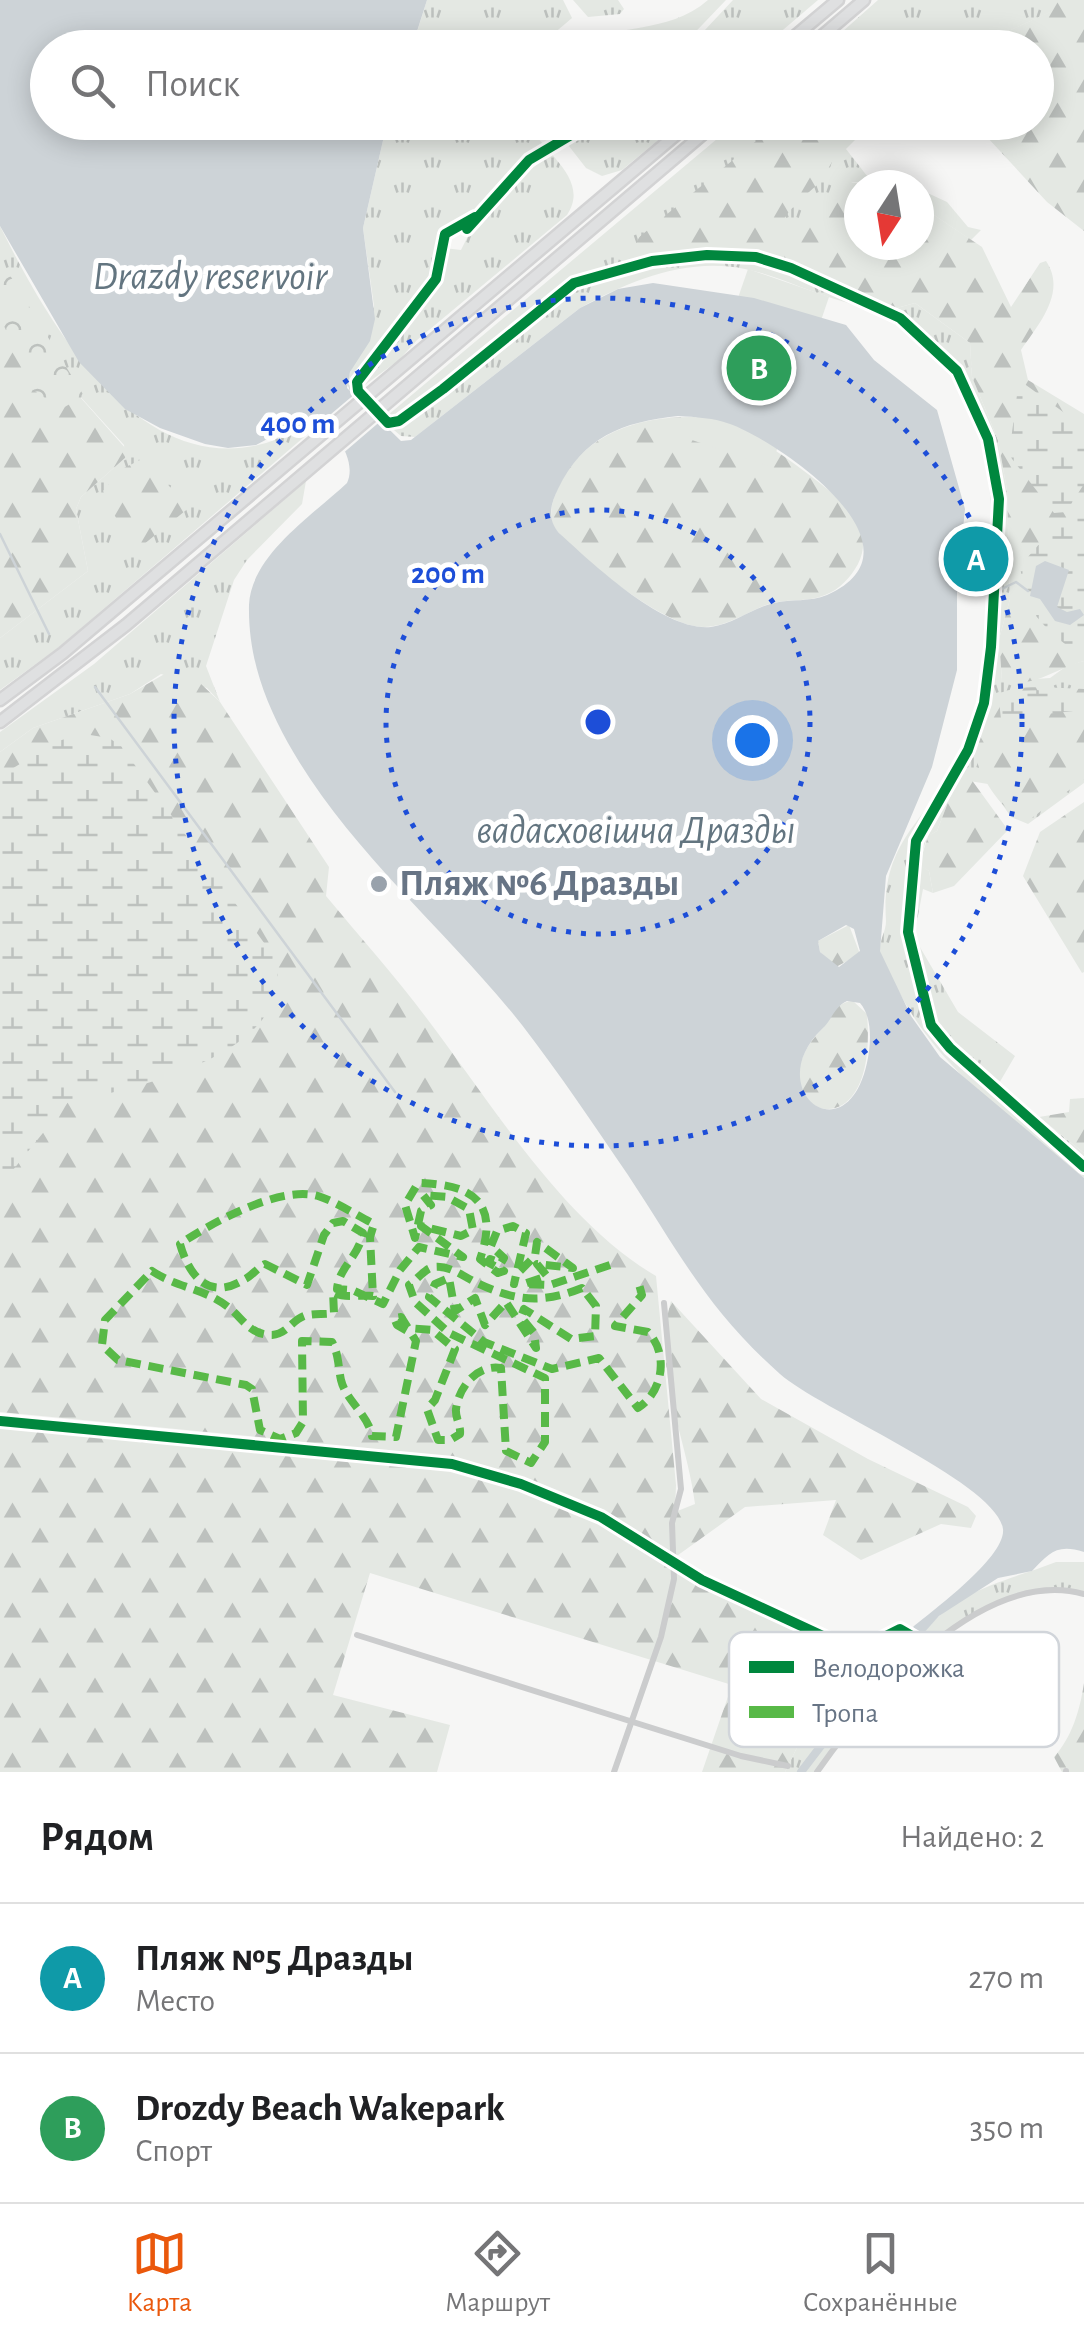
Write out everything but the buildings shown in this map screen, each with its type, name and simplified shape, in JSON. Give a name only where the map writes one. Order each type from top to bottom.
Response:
[{"type":"highway","points":[[802,30],[838,0]]},
{"type":"highway","points":[[829,30],[864,0]]},
{"type":"highway","points":[[0,700],[99,624],[670,140]]},
{"type":"highway","points":[[0,722],[112,637],[696,140]]},
{"type":"street","points":[[614,1772],[671,1604],[672,1524],[681,1489],[664,1302]]},
{"type":"street","points":[[0,1421],[452,1464],[521,1484],[601,1517],[734,1596],[816,1632]]},
{"type":"street","points":[[949,1632],[999,1605],[1037,1592],[1084,1594]]},
{"type":"street","points":[[356,1634],[741,1756],[788,1766]]},
{"type":"street","points":[[816,1772],[835,1747]]},
{"type":"green space","points":[[427,0],[563,0],[572,18],[558,30],[418,30]]},
{"type":"green space","points":[[573,0],[618,0],[624,9],[620,14],[588,17]]},
{"type":"green space","points":[[708,0],[726,0],[697,30],[626,30],[658,24]]},
{"type":"green space","points":[[733,0],[818,0],[783,30],[705,30]]},
{"type":"green space","points":[[878,0],[1053,0],[1053,11],[1011,30],[844,30]]},
{"type":"green space","points":[[1053,0],[1084,0],[1084,231],[1047,202],[990,140],[1054,140],[1054,30],[1010,30],[1052,11]]},
{"type":"green space","points":[[383,140],[540,140],[569,178],[573,202],[567,215],[417,340],[399,360],[351,395],[347,381],[374,306],[363,228]],"holes":[[[539,152],[543,160],[502,191],[474,224],[461,250],[444,248],[442,232],[473,216]]]},
{"type":"green space","points":[[564,140],[658,140],[622,170],[602,176],[586,168]]},
{"type":"green space","points":[[716,140],[855,140],[846,149],[862,170],[844,170],[844,193],[791,265],[893,309],[915,303],[970,343],[972,377],[998,440],[1007,490],[1010,599],[999,639],[1002,681],[1050,678],[1068,665],[1084,661],[1084,783],[1028,824],[1011,817],[988,784],[957,779],[937,831],[927,837],[919,864],[929,871],[933,893],[923,889],[914,937],[958,1012],[1015,1056],[998,1085],[1084,1153],[1084,1178],[981,1094],[936,1047],[916,1021],[881,956],[886,891],[892,867],[912,828],[952,771],[981,696],[989,656],[994,571],[988,479],[968,400],[941,359],[900,327],[853,305],[757,272],[701,266],[659,274],[580,308],[415,437],[401,436],[382,420]]},
{"type":"green space","points":[[757,140],[832,140],[828,172],[794,206],[765,253],[655,252],[637,245],[638,238]]},
{"type":"green space","points":[[844,181],[844,260],[934,260],[934,215],[982,247],[1011,307],[1040,263],[1046,261],[1052,273],[1052,296],[1021,350],[1028,380],[1084,414],[1084,661],[1035,680],[1002,681],[999,639],[1010,599],[1007,490],[998,440],[972,377],[970,343],[915,303],[893,309],[824,282],[784,258],[795,224]]},
{"type":"green space","points":[[934,196],[947,202],[968,227],[981,230],[971,240],[934,215]]},
{"type":"green space","points":[[0,226],[43,305],[71,346],[102,384],[138,416],[177,438],[219,448],[266,443],[306,420],[318,425],[58,648],[0,690],[0,638],[88,571],[76,509],[81,497],[125,458],[124,445],[57,371],[0,270]]},
{"type":"green space","points":[[0,259],[84,396],[61,409],[33,390],[0,317]]},
{"type":"green space","points":[[748,269],[829,297],[771,467],[689,439]]},
{"type":"green space","points":[[0,270],[57,371],[127,450],[125,458],[81,497],[76,509],[88,571],[0,638]]},
{"type":"green space","points":[[1019,380],[1084,427],[1084,484],[1066,512],[1054,513],[1009,455]]},
{"type":"green space","points":[[694,417],[725,425],[768,446],[851,512],[863,536],[863,549],[855,569],[840,586],[818,597],[766,605],[723,624],[694,626],[659,612],[618,585],[553,526],[551,508],[561,482],[572,465],[600,439],[636,424]]},
{"type":"green space","points":[[142,459],[190,507],[133,553],[103,491],[122,469]]},
{"type":"green space","points":[[306,481],[302,504],[247,560],[234,580],[206,666],[220,702],[207,688],[161,674],[130,694],[33,728],[0,752],[0,732],[94,664]]},
{"type":"green space","points":[[1084,514],[1083,658],[1051,633],[1014,591],[1022,579],[1020,566],[1055,526]]},
{"type":"green space","points":[[168,672],[200,683],[220,702],[329,867],[326,896],[416,1004],[560,1193],[622,1253],[656,1276],[676,1485],[675,1512],[695,1504],[672,1403],[665,1352],[671,1301],[761,1399],[868,1459],[968,1507],[976,1516],[971,1528],[941,1524],[861,1560],[823,1535],[836,1500],[745,1507],[674,1558],[734,1596],[818,1632],[729,1632],[729,1684],[370,1573],[333,1695],[450,1725],[437,1772],[0,1772],[0,1421],[389,1455],[280,1439],[0,1412],[0,752],[33,728],[130,694]]},
{"type":"green space","points":[[1084,689],[1084,779],[1029,820],[1020,818],[992,791],[975,754],[974,743],[986,709],[994,697],[1006,691]]},
{"type":"green space","points":[[1049,690],[1084,701],[1084,710],[1036,715],[1002,728],[999,701],[1005,691]]},
{"type":"green space","points":[[84,734],[109,738],[121,746],[275,958],[276,991],[263,1019],[239,1042],[206,1061],[170,1076],[68,1102],[0,1186],[0,1064],[11,1054],[0,1049],[0,776],[58,741]]},
{"type":"green space","points":[[957,779],[971,779],[1008,830],[954,886],[933,893],[929,871],[919,865],[928,836],[937,831]]},
{"type":"green space","points":[[1084,802],[1082,973],[1023,876],[1040,832]]},
{"type":"green space","points":[[849,925],[860,954],[836,967],[820,952],[818,941]]},
{"type":"green space","points":[[853,1001],[867,1014],[866,1062],[855,1092],[839,1107],[821,1108],[807,1099],[799,1081],[803,1057],[837,1007]]},
{"type":"green space","points":[[1084,1098],[1084,1153],[1039,1117],[1069,1112],[1070,1099]]},
{"type":"green space","points":[[1056,1562],[1084,1562],[1084,1594],[1041,1594],[1001,1604],[950,1632],[925,1632],[951,1607],[983,1588]]},
{"type":"green space","points":[[1084,1683],[1084,1772],[1062,1772],[1054,1757],[1074,1723]]},
{"type":"green space","points":[[729,1694],[729,1747],[797,1747],[785,1772],[702,1772]]},
{"type":"green space","points":[[797,1747],[837,1747],[817,1772],[785,1772]]},
{"type":"water","name":"вадасховішча Дразды","points":[[0,0],[427,0],[417,30],[30,30],[30,140],[383,140],[363,228],[375,319],[370,341],[350,372],[347,388],[401,441],[411,440],[580,308],[618,289],[653,283],[754,298],[846,325],[874,360],[937,410],[965,509],[957,589],[957,670],[932,767],[886,876],[880,951],[911,1016],[940,1057],[1084,1178],[1084,1552],[1054,1551],[1032,1571],[998,1578],[939,1616],[925,1632],[913,1627],[967,1582],[993,1554],[1003,1529],[993,1511],[941,1469],[801,1389],[780,1374],[733,1327],[696,1280],[536,1043],[339,819],[279,727],[255,659],[249,624],[252,587],[260,569],[286,537],[347,483],[349,464],[341,444],[311,416],[256,445],[228,448],[205,444],[160,428],[125,409],[79,362],[0,226]],"holes":[[[678,416],[730,424],[781,452],[837,499],[856,525],[864,551],[855,575],[821,597],[774,603],[711,627],[692,626],[672,619],[630,593],[555,528],[551,512],[558,489],[579,456],[606,435],[639,423]],[[846,925],[854,929],[860,951],[839,967],[820,952],[818,941]],[[847,1001],[860,1003],[867,1016],[867,1063],[856,1091],[842,1106],[827,1109],[813,1104],[803,1091],[800,1073],[805,1052]]]},
{"type":"water","points":[[1045,561],[1069,570],[1057,607],[1067,612],[1080,609],[1084,615],[1070,625],[1055,621],[1040,599],[1030,596],[1036,566]]},
{"type":"pier","points":[[356,393],[383,419],[341,455],[318,425]]},
{"type":"waterway","points":[[0,534],[49,634]]},
{"type":"waterway","points":[[1000,590],[1016,582],[1028,591]]},
{"type":"waterway","points":[[95,687],[395,1092]]},
{"type":"waterway","points":[[801,1772],[820,1747]]},
{"type":"marked path","points":[[610,1265],[550,1285],[524,1284],[547,1276],[537,1264],[573,1268],[537,1242],[535,1256],[516,1275],[514,1284],[526,1233],[513,1226],[497,1231],[491,1246],[504,1258],[501,1263],[490,1259],[489,1263],[504,1271],[498,1273],[480,1259],[486,1223],[477,1200],[453,1187],[418,1183],[405,1205],[415,1238],[421,1211],[431,1205],[423,1195],[447,1197],[469,1209],[473,1230],[461,1236],[421,1226],[463,1257],[419,1247],[400,1270],[383,1304],[352,1290],[337,1289],[363,1233],[343,1221],[333,1223],[324,1235],[307,1285],[265,1264],[245,1279],[221,1288],[202,1282],[195,1275],[180,1244],[246,1208],[285,1196],[318,1196],[374,1224],[370,1237],[373,1296],[368,1296],[363,1296],[347,1296],[333,1292],[334,1313],[304,1316],[272,1335],[252,1329],[219,1301],[152,1271],[105,1320],[102,1345],[118,1360],[246,1385],[252,1389],[260,1430],[280,1439],[296,1433],[303,1422],[302,1341],[332,1342],[344,1388],[372,1436],[396,1437],[416,1341],[397,1325],[394,1318],[401,1317],[408,1328],[432,1330],[455,1349],[435,1400],[427,1409],[438,1440],[450,1440],[460,1434],[456,1409],[471,1378],[485,1369],[501,1368],[506,1451],[531,1463],[545,1442],[545,1378],[449,1333],[415,1302],[409,1285],[427,1270],[440,1267],[516,1297],[541,1298],[582,1288],[596,1306],[595,1336],[571,1339],[524,1309],[521,1317],[534,1333],[536,1348],[506,1302],[485,1325],[475,1298],[455,1311],[449,1278],[435,1284],[429,1297],[484,1342],[552,1369],[599,1358],[638,1408],[658,1383],[661,1361],[648,1332],[615,1326],[642,1295],[638,1281]]},
{"type":"cycle path","points":[[467,229],[529,160],[563,140]]},
{"type":"cycle path","points":[[475,217],[445,234],[436,279],[357,382],[358,391],[388,423],[399,421],[443,389],[574,283],[652,261],[707,255],[756,257],[791,268],[900,318],[957,371],[988,439],[999,499],[991,647],[984,703],[968,750],[916,841],[908,932],[931,1025],[950,1048],[1084,1167]]},
{"type":"cycle path","points":[[0,1421],[452,1464],[521,1484],[601,1517],[702,1580],[814,1632]]},
{"type":"cycle path","points":[[894,1632],[905,1632]]},
{"type":"place","name":"Drozdy Beach Wakepark","points":[[759,368]]},
{"type":"place","name":"Пляж №5 Дразды","points":[[976,559]]},
{"type":"place","name":"Пляж №6 Дразды","points":[[379,884]]},
{"type":"water label","name":"Drazdy reservoir","points":[[210,277]]}]
